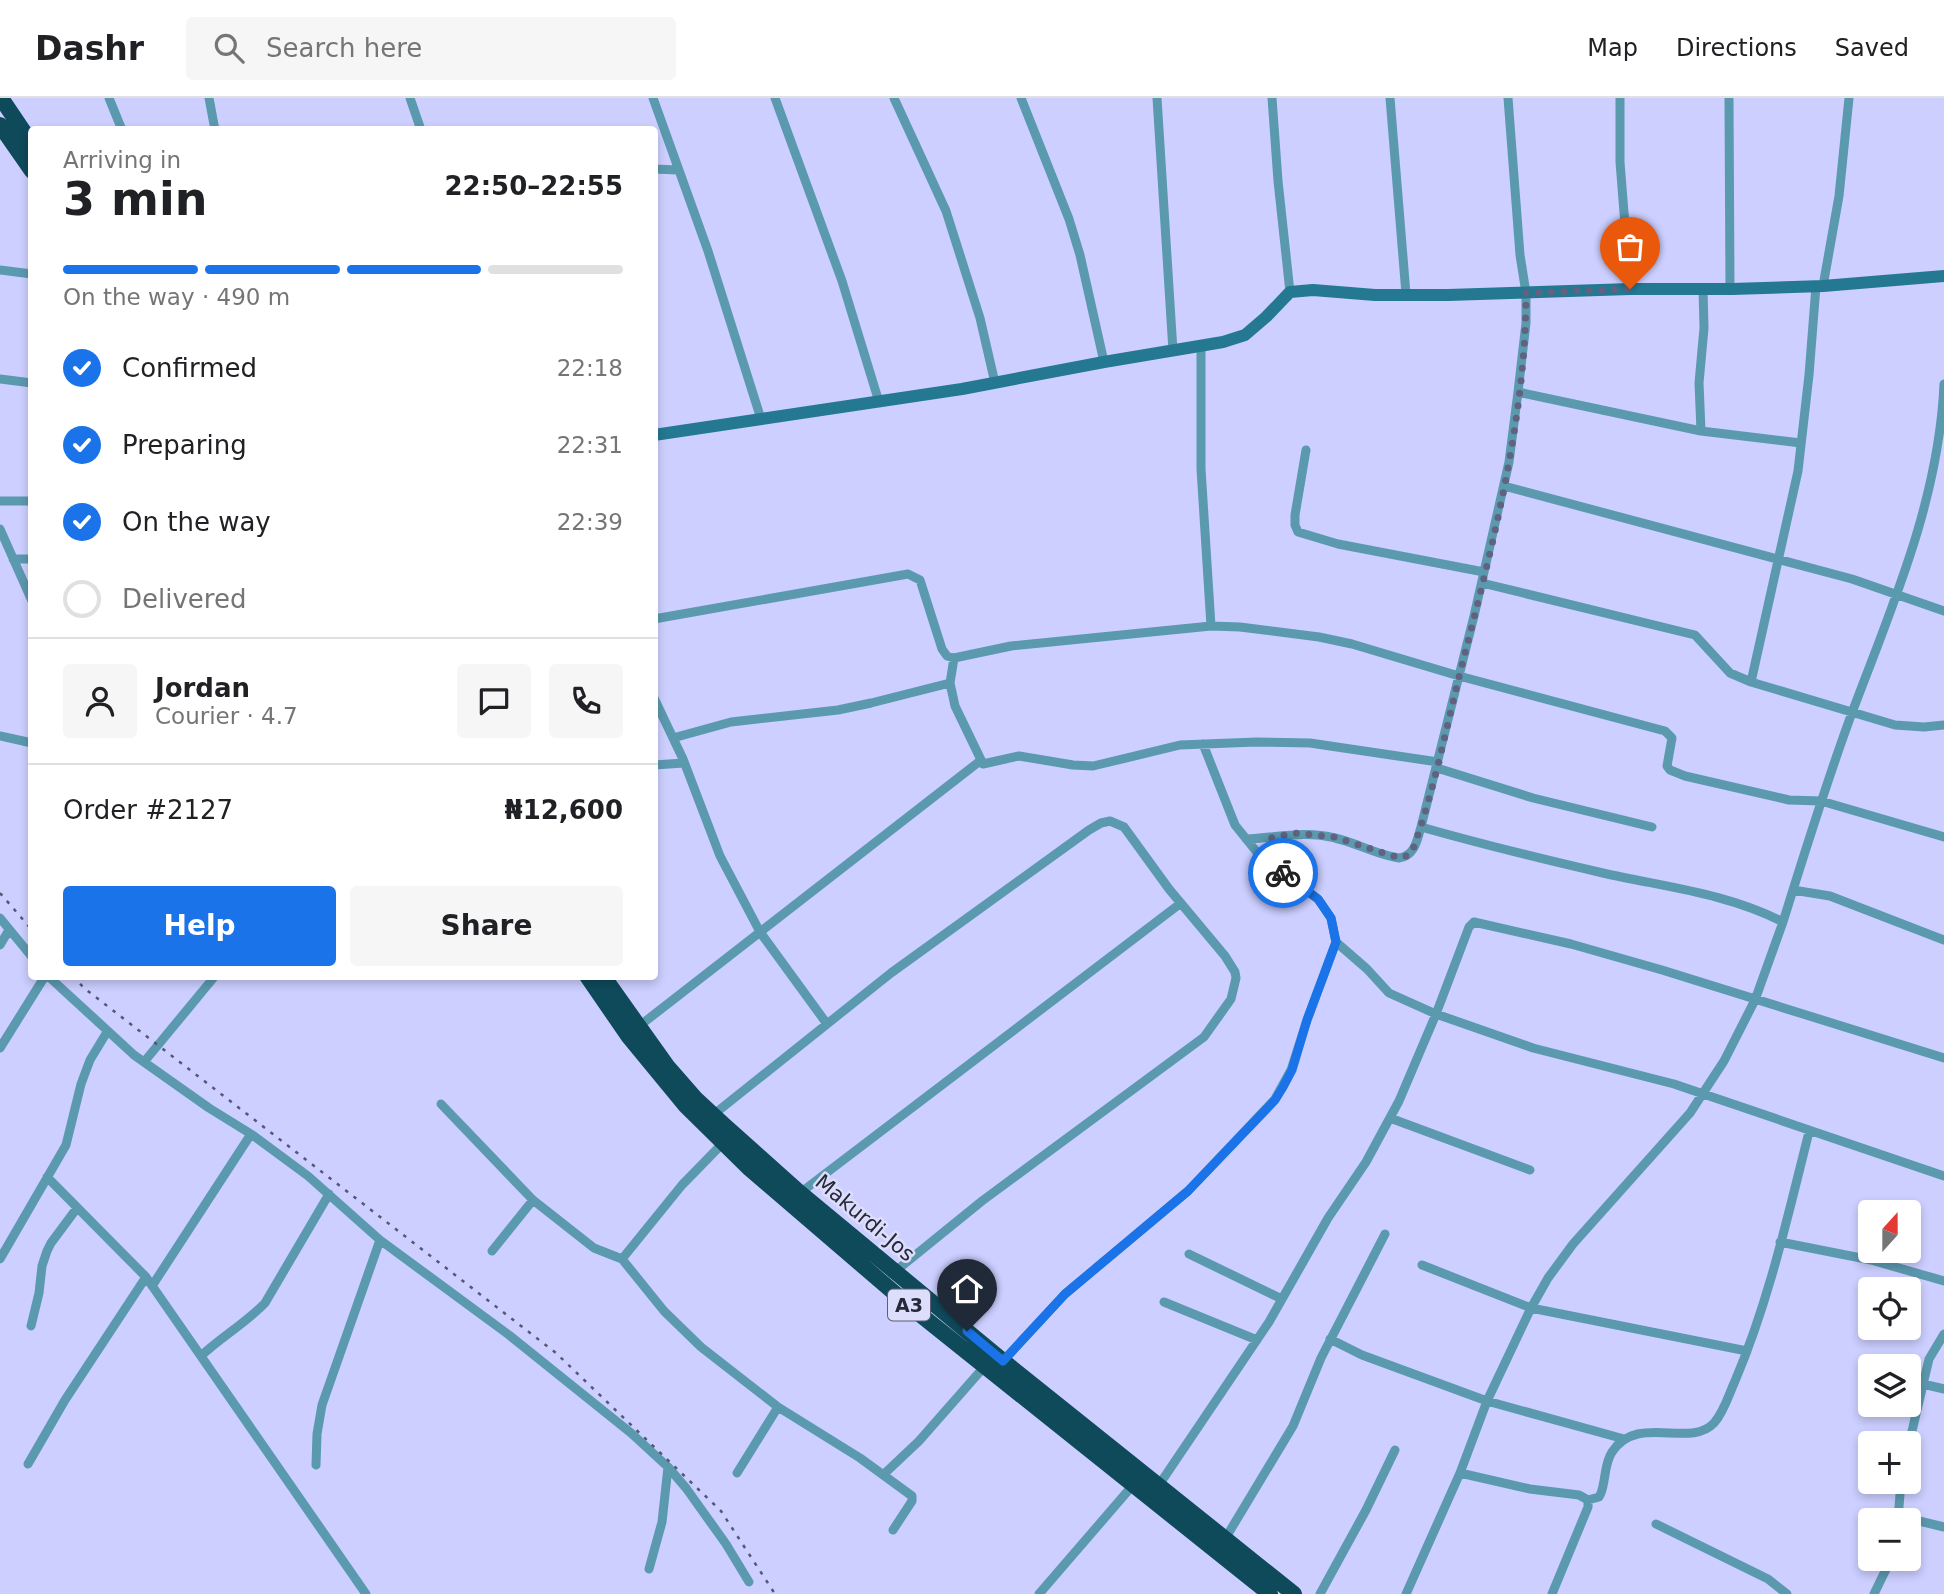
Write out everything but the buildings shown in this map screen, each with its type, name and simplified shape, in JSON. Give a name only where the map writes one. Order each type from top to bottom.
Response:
[{"type":"highway","points":[[1,98],[28,138]]},
{"type":"highway","points":[[2,133],[28,166]]},
{"type":"highway","name":"Makurdi-Jos","points":[[590,980],[629,1037],[685,1105],[723,1143],[984,1367],[1270,1594]]},
{"type":"highway","name":"Makurdi-Jos","points":[[606,980],[638,1027],[695,1098],[800,1193],[1003,1361],[1294,1594]]},
{"type":"street","points":[[109,98],[120,126]]},
{"type":"street","points":[[209,98],[214,126]]},
{"type":"street","points":[[410,98],[420,126]]},
{"type":"street","points":[[653,98],[708,251],[761,419]]},
{"type":"street","points":[[775,98],[842,281],[879,402]]},
{"type":"street","points":[[894,98],[946,211],[980,318],[995,383]]},
{"type":"street","points":[[1021,98],[1073,231],[1104,362]]},
{"type":"street","points":[[1157,98],[1173,351]]},
{"type":"street","points":[[1272,98],[1290,292]]},
{"type":"street","points":[[1390,98],[1406,294]]},
{"type":"street","points":[[1246,839],[1295,833],[1334,837],[1399,858],[1409,855],[1421,827],[1510,462],[1526,323],[1526,293],[1520,255],[1508,98]]},
{"type":"street","points":[[1620,98],[1620,162],[1630,289]]},
{"type":"street","points":[[1729,98],[1730,289]]},
{"type":"street","points":[[1751,682],[1798,471],[1819,286],[1839,196],[1849,98]]},
{"type":"street","points":[[658,169],[678,170]]},
{"type":"street","points":[[0,270],[28,274]]},
{"type":"street","points":[[658,434],[879,402],[1201,346],[1245,335],[1290,292],[1313,290],[1375,295],[1730,289],[1819,286],[1944,276]]},
{"type":"street","points":[[1701,431],[1699,383],[1704,328],[1703,289]]},
{"type":"street","points":[[1201,346],[1201,470],[1211,626]]},
{"type":"street","points":[[0,379],[28,382]]},
{"type":"street","points":[[1406,1594],[1460,1473],[1487,1401],[1548,1278],[1573,1244],[1690,1113],[1724,1061],[1755,1000],[1821,801],[1897,597],[1925,510],[1944,384]]},
{"type":"street","points":[[1518,392],[1701,431],[1801,443]]},
{"type":"street","points":[[1306,450],[1295,515],[1298,532],[1338,544],[1484,572]]},
{"type":"street","points":[[1504,486],[1852,579],[1897,597],[1944,611]]},
{"type":"street","points":[[0,501],[28,501]]},
{"type":"street","points":[[0,529],[28,592]]},
{"type":"street","points":[[13,559],[28,559]]},
{"type":"street","points":[[658,618],[908,574],[920,580],[942,649],[947,656],[1011,646],[1211,626],[1319,637],[1665,731],[1672,738],[1667,766],[1685,776],[1788,800],[1821,801],[1944,837]]},
{"type":"street","points":[[1482,583],[1695,635],[1730,673],[1751,682],[1895,725],[1944,725]]},
{"type":"street","points":[[954,657],[950,683],[955,706],[980,761],[989,764],[1019,756],[1093,766],[1180,745],[1310,743],[1437,765],[1533,798],[1652,827]]},
{"type":"street","points":[[673,738],[731,722],[838,710],[950,683]]},
{"type":"street","points":[[658,706],[684,763],[720,856],[760,932],[827,1024]]},
{"type":"street","points":[[0,736],[28,742]]},
{"type":"street","points":[[1003,1361],[1065,1294],[1188,1191],[1275,1100],[1292,1070],[1336,942],[1331,918],[1318,899],[1260,856],[1235,825],[1203,744]]},
{"type":"street","points":[[638,1027],[980,761]]},
{"type":"street","points":[[658,765],[684,763]]},
{"type":"street","points":[[713,1115],[891,973],[1101,823],[1110,821],[1124,827],[1235,972],[1231,999],[1204,1037],[982,1201],[883,1283]]},
{"type":"street","points":[[1421,827],[1601,873],[1717,897],[1756,908],[1783,922]]},
{"type":"street","points":[[1260,856],[1271,838]]},
{"type":"street","points":[[1793,890],[1830,896],[1944,940]]},
{"type":"street","points":[[800,1193],[1181,903]]},
{"type":"street","points":[[0,918],[28,952]]},
{"type":"street","points":[[1159,1485],[1256,1340],[1328,1218],[1366,1162],[1390,1118],[1436,1014],[1469,926],[1474,922],[1571,944],[1662,970],[1944,1058]]},
{"type":"street","points":[[0,944],[9,930]]},
{"type":"street","points":[[1336,942],[1389,993],[1436,1014],[1533,1048],[1674,1084],[1944,1176]]},
{"type":"street","points":[[0,1048],[44,980]]},
{"type":"street","points":[[51,980],[144,1062],[251,1134],[329,1194],[380,1240],[509,1335],[594,1402],[668,1467],[726,1544],[749,1582]]},
{"type":"street","points":[[144,1062],[212,980]]},
{"type":"street","points":[[0,1259],[66,1145],[80,1084],[90,1060],[107,1032]]},
{"type":"street","points":[[441,1104],[533,1200],[594,1248],[622,1259],[664,1311],[701,1347],[778,1407],[912,1496],[912,1501],[893,1530]]},
{"type":"street","points":[[1390,1118],[1530,1170]]},
{"type":"street","points":[[1460,1473],[1530,1489],[1579,1495],[1588,1500],[1599,1497],[1610,1454],[1623,1439],[1634,1434],[1689,1433],[1709,1428],[1724,1406],[1760,1319],[1809,1132]]},
{"type":"street","points":[[152,1286],[251,1134]]},
{"type":"street","points":[[622,1259],[682,1185],[723,1143]]},
{"type":"street","points":[[47,1177],[146,1277],[366,1594]]},
{"type":"street","points":[[201,1356],[265,1303],[329,1194]]},
{"type":"street","points":[[492,1251],[533,1200]]},
{"type":"street","points":[[31,1326],[47,1251],[77,1209]]},
{"type":"street","points":[[1225,1539],[1293,1426],[1330,1339],[1385,1234]]},
{"type":"street","points":[[316,1465],[322,1405],[380,1240]]},
{"type":"street","points":[[1780,1242],[1871,1260],[1944,1281]]},
{"type":"street","points":[[1189,1254],[1282,1299]]},
{"type":"street","points":[[1422,1265],[1531,1308],[1747,1351]]},
{"type":"street","points":[[28,1464],[65,1400],[146,1277]]},
{"type":"street","points":[[1164,1302],[1256,1340]]},
{"type":"street","points":[[1912,1431],[1929,1359],[1944,1334]]},
{"type":"street","points":[[1330,1339],[1362,1354],[1487,1401],[1623,1439]]},
{"type":"street","points":[[883,1475],[919,1441],[984,1367]]},
{"type":"street","points":[[1923,1384],[1944,1389]]},
{"type":"street","points":[[737,1473],[778,1407]]},
{"type":"street","points":[[1320,1594],[1395,1450]]},
{"type":"street","points":[[649,1569],[662,1522],[668,1467]]},
{"type":"street","points":[[1039,1594],[1133,1485]]},
{"type":"street","points":[[1552,1594],[1588,1507],[1588,1500]]},
{"type":"street","points":[[1921,1522],[1944,1527]]},
{"type":"street","points":[[1656,1524],[1768,1579],[1787,1594]]},
{"type":"street","points":[[1874,1594],[1885,1571]]},
{"type":"railway","points":[[0,893],[28,925]]},
{"type":"railway","points":[[77,980],[556,1353],[721,1511],[775,1594]]},
{"type":"way so far","points":[[1283,873],[1260,856],[1271,838],[1285,834],[1334,837],[1390,857],[1405,857],[1413,849],[1437,768],[1510,462],[1526,323],[1526,293],[1630,289]]},
{"type":"route","points":[[967,1331],[1003,1361],[1065,1294],[1188,1191],[1275,1100],[1292,1070],[1336,942],[1331,918],[1318,899],[1283,873]]}]
